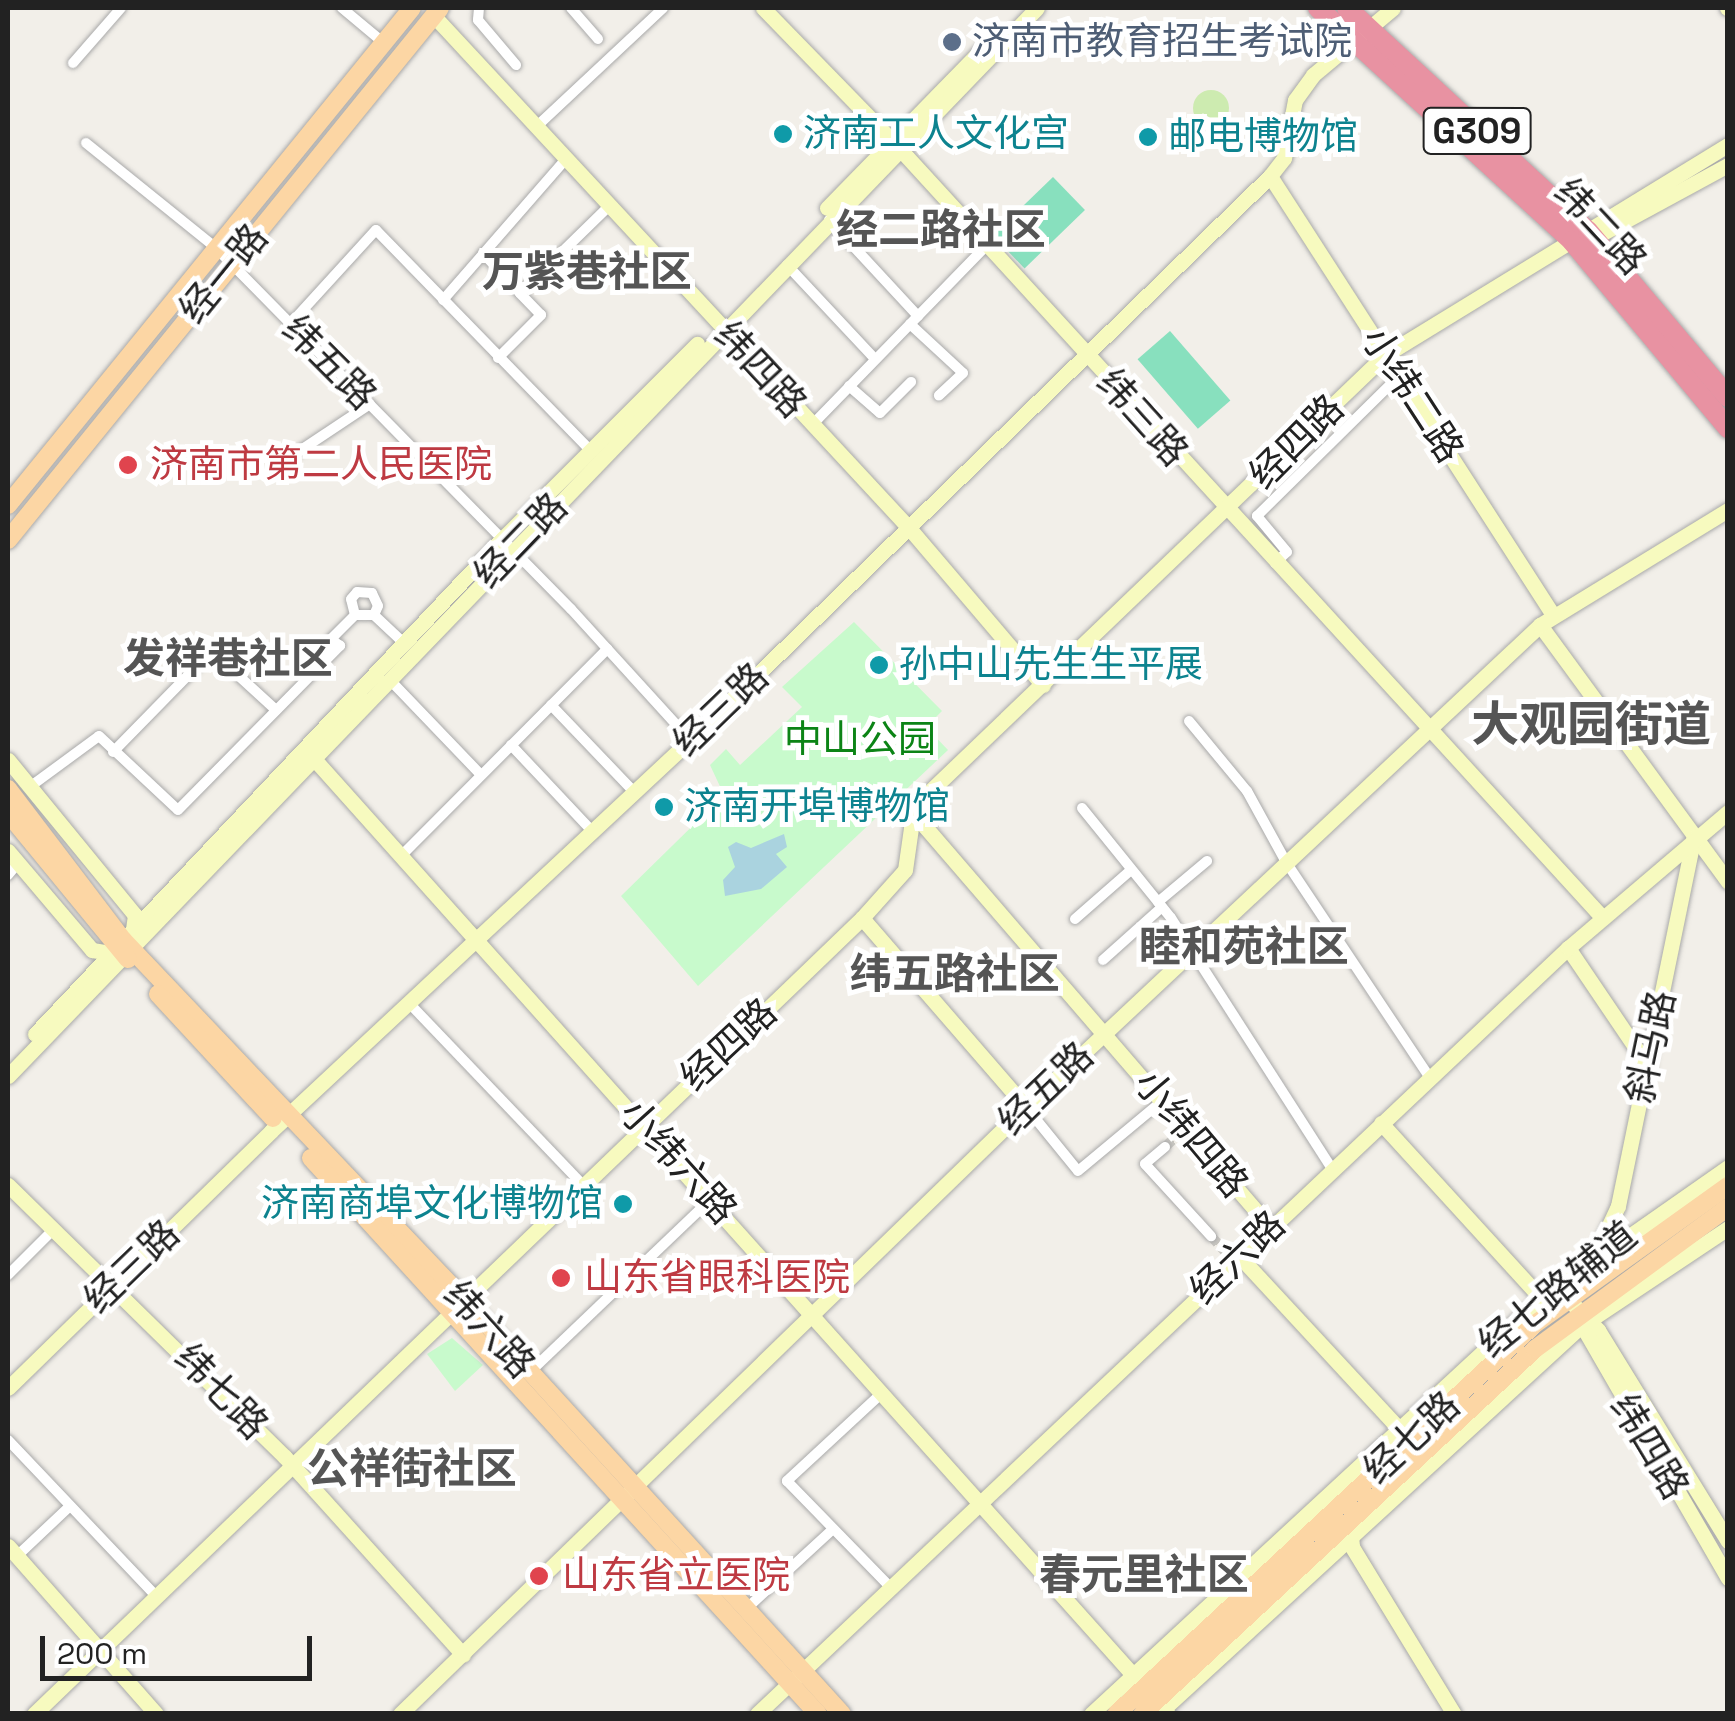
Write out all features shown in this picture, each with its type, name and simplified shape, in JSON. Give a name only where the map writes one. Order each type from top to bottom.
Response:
[{"type":"highway","name":"纬二路","points":[[1318,8],[1362,35],[1582,239],[1728,397]]},
{"type":"highway","name":"纬二路","points":[[1347,8],[1362,35]]},
{"type":"highway","name":"纬二路","points":[[1582,239],[1728,428]]},
{"type":"main road","name":"经一路","points":[[8,504],[412,8]]},
{"type":"main road","name":"经一路","points":[[8,540],[437,11]]},
{"type":"main road","points":[[8,788],[121,942]]},
{"type":"main road","points":[[8,813],[121,942]]},
{"type":"main road","name":"纬六路","points":[[121,942],[796,1676],[842,1714]]},
{"type":"main road","name":"经七路","points":[[1142,1714],[1158,1704],[1344,1537],[1579,1314],[1728,1186]]},
{"type":"main road","name":"经七路","points":[[1116,1714],[1158,1704],[1404,1434],[1728,1208]]},
{"type":"main road","name":"纬六路","points":[[458,1305],[528,1374],[627,1492],[746,1609],[796,1676],[818,1714]]},
{"type":"street","points":[[73,63],[120,8]]},
{"type":"street","points":[[342,8],[384,43]]},
{"type":"street","points":[[478,8],[478,20],[516,64]]},
{"type":"street","points":[[572,8],[598,39]]},
{"type":"street","points":[[536,127],[664,8]]},
{"type":"street","name":"纬三路","points":[[763,8],[895,143],[1084,355],[1602,917]]},
{"type":"street","name":"经二路","points":[[507,544],[590,450],[721,328],[1024,8]]},
{"type":"street","name":"经二路","points":[[8,1063],[507,544],[830,220],[895,143],[1038,8]]},
{"type":"street","name":"经三路","points":[[8,1388],[283,1120],[910,529],[1270,176],[1284,158],[1295,100],[1313,75],[1393,8]]},
{"type":"street","name":"纬四路","points":[[437,11],[566,160],[910,529],[1043,685]]},
{"type":"street","name":"纬五路","points":[[86,143],[232,264],[507,544],[690,740]]},
{"type":"street","name":"经四路","points":[[34,1714],[862,918],[906,870],[915,815],[927,794],[1228,512],[1385,355],[1582,239],[1728,145]]},
{"type":"street","points":[[444,300],[566,160]]},
{"type":"street","name":"经四路","points":[[1582,239],[1621,228],[1728,165]]},
{"type":"street","name":"小纬二路","points":[[1270,176],[1399,376],[1547,620],[1728,882]]},
{"type":"street","points":[[520,292],[609,206]]},
{"type":"street","points":[[830,220],[963,373],[939,396]]},
{"type":"street","points":[[290,323],[376,230],[590,450]]},
{"type":"street","points":[[812,425],[986,246]]},
{"type":"street","points":[[483,253],[542,315],[498,358]]},
{"type":"street","points":[[786,264],[875,359]]},
{"type":"street","points":[[1275,563],[1287,552],[1257,516],[1399,376]]},
{"type":"street","points":[[849,386],[880,414],[911,382]]},
{"type":"street","points":[[280,464],[370,404]]},
{"type":"street","name":"经五路","points":[[400,1714],[1026,1107],[1547,620],[1728,510]]},
{"type":"street","points":[[356,615],[351,600],[365,590],[377,600],[374,614]]},
{"type":"street","points":[[31,786],[99,736],[178,810],[340,646],[332,639],[356,615],[374,614],[408,648]]},
{"type":"street","name":"经二路","points":[[308,753],[389,679],[408,648]]},
{"type":"street","points":[[402,855],[607,648]]},
{"type":"street","points":[[113,752],[208,656],[217,656],[276,710]]},
{"type":"street","points":[[389,679],[481,775]]},
{"type":"street","points":[[551,705],[634,792]]},
{"type":"street","points":[[1189,721],[1247,790],[1286,862],[1430,1078]]},
{"type":"street","points":[[511,745],[592,830]]},
{"type":"street","name":"小纬六路","points":[[308,753],[982,1501],[1158,1704]]},
{"type":"street","name":"纬六路","points":[[8,760],[135,915],[121,942],[92,950],[11,863]]},
{"type":"street","points":[[1082,808],[1160,904],[1332,1169]]},
{"type":"street","name":"经六路","points":[[757,1714],[1234,1258],[1602,917],[1694,836],[1728,812]]},
{"type":"street","name":"小纬四路","points":[[915,815],[1105,1032],[1162,1100],[1182,1132],[1270,1228]]},
{"type":"street","name":"斜马路","points":[[1596,1255],[1618,1206],[1694,836]]},
{"type":"street","points":[[1103,960],[1207,861]]},
{"type":"street","points":[[1075,918],[1131,870]]},
{"type":"street","points":[[862,918],[1078,1171],[1162,1100]]},
{"type":"street","name":"经二路","points":[[8,1076],[121,942]]},
{"type":"street","points":[[1568,948],[1648,1066]]},
{"type":"street","points":[[408,1002],[582,1184]]},
{"type":"street","points":[[1381,1123],[1542,1298],[1579,1314]]},
{"type":"street","points":[[1165,1147],[1145,1164],[1211,1236]]},
{"type":"street","name":"经七路辅道","points":[[1091,1714],[1132,1670],[1404,1434],[1542,1298],[1596,1255],[1728,1166]]},
{"type":"street","name":"纬七路","points":[[8,1184],[115,1284],[293,1465],[462,1655]]},
{"type":"street","points":[[528,1374],[712,1200]]},
{"type":"street","points":[[8,1274],[55,1228]]},
{"type":"street","name":"经七路辅道","points":[[1579,1314],[1728,1228]]},
{"type":"street","points":[[1234,1258],[1404,1434]]},
{"type":"street","name":"纬四路","points":[[1579,1314],[1728,1542]]},
{"type":"street","name":"纬四路","points":[[1579,1314],[1728,1578]]},
{"type":"street","points":[[883,1391],[787,1481],[890,1587]]},
{"type":"street","points":[[8,1440],[155,1595]]},
{"type":"street","points":[[70,1506],[12,1551],[156,1714]]},
{"type":"street","points":[[746,1609],[834,1528]]},
{"type":"street","points":[[1344,1537],[1454,1714]]},
{"type":"green space","points":[[1211,90],[1224,95],[1229,108],[1224,121],[1211,126],[1198,121],[1193,108],[1198,95]]},
{"type":"green space","points":[[1053,177],[1085,210],[1025,268],[993,235]]},
{"type":"green space","points":[[1170,331],[1230,400],[1198,429],[1138,359]]},
{"type":"green space","name":"中山公园","points":[[854,622],[942,711],[926,727],[948,750],[698,986],[621,896],[724,795],[710,765],[726,749],[740,765],[802,707],[782,687]]},
{"type":"green space","points":[[452,1338],[483,1365],[455,1391],[427,1354]]},
{"type":"water","points":[[784,834],[787,847],[776,854],[787,867],[761,889],[725,896],[723,880],[735,867],[728,847],[736,842],[751,848]]},
{"type":"tunnel","points":[[1165,1147],[1177,1136]]},
{"type":"tunnel","points":[[1211,1236],[1228,1255]]},
{"type":"place","name":"济南市教育招生考试院","points":[[952,42]]},
{"type":"place","name":"济南工人文化宫","points":[[783,134]]},
{"type":"place","name":"邮电博物馆","points":[[1148,137]]},
{"type":"place","name":"济南市第二人民医院","points":[[128,465]]},
{"type":"place","name":"孙中山先生生平展","points":[[879,665]]},
{"type":"place","name":"济南开埠博物馆","points":[[664,807]]},
{"type":"place","name":"济南商埠文化博物馆","points":[[623,1204]]},
{"type":"place","name":"山东省眼科医院","points":[[561,1278]]},
{"type":"place","name":"山东省立医院","points":[[539,1576]]},
{"type":"district","name":"经二路社区","points":[[941,230]]},
{"type":"district","name":"万紫巷社区","points":[[587,272]]},
{"type":"district","name":"发祥巷社区","points":[[228,659]]},
{"type":"district","name":"大观园街道","points":[[1591,725]]},
{"type":"district","name":"睦和苑社区","points":[[1244,947]]},
{"type":"district","name":"纬五路社区","points":[[955,974]]},
{"type":"district","name":"公祥街社区","points":[[412,1469]]},
{"type":"district","name":"春元里社区","points":[[1144,1575]]}]
